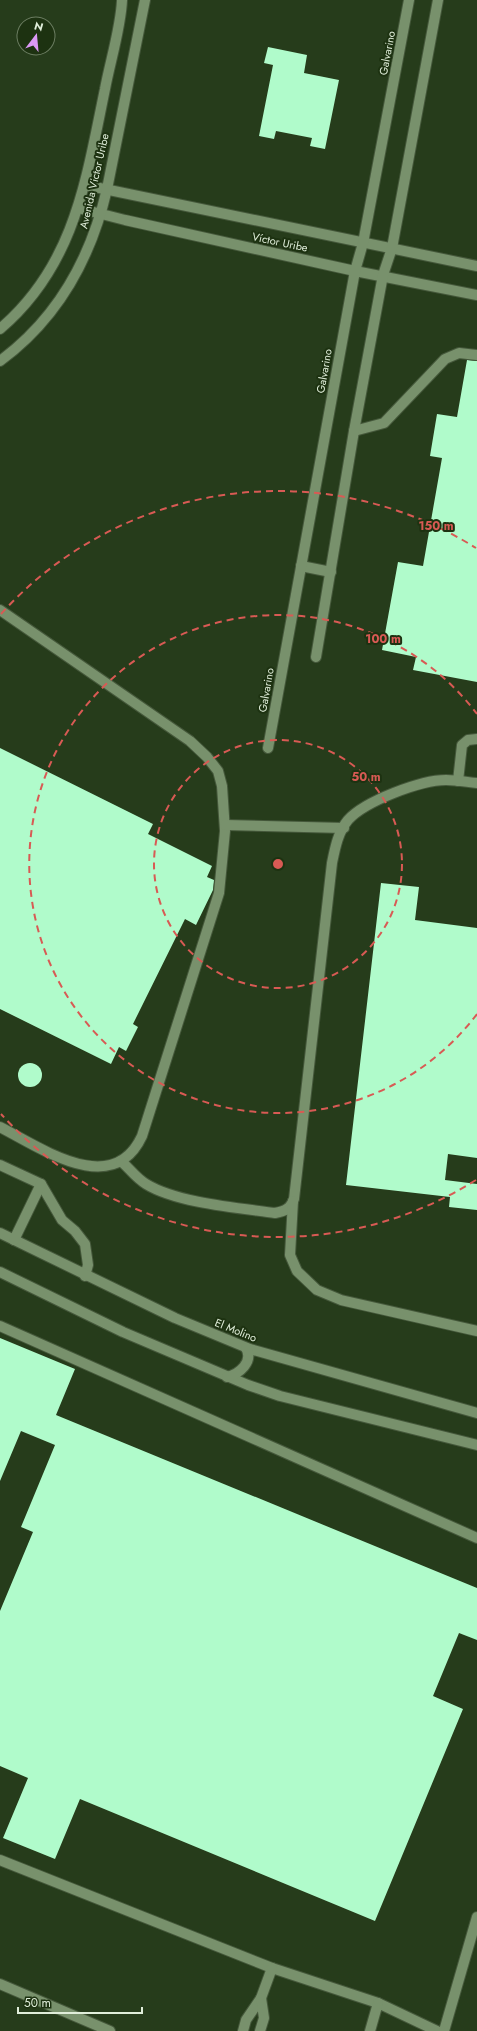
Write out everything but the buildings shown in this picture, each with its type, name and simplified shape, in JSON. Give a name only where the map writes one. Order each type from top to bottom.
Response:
[{"type":"street","name":"Avenida Victor Uribe","points":[[0,329],[16,315],[44,279],[68,237],[85,185],[122,0]]},
{"type":"street","name":"Avenida Victor Uribe","points":[[0,361],[28,338],[58,302],[82,263],[101,214],[145,0]]},
{"type":"street","name":"Galvarino","points":[[268,748],[355,271],[363,243],[409,0]]},
{"type":"street","points":[[316,657],[354,431],[383,275],[392,248],[438,0]]},
{"type":"street","name":"Víctor Uribe","points":[[85,185],[477,266]]},
{"type":"street","name":"Víctor Uribe","points":[[78,208],[355,271],[383,275],[477,295]]},
{"type":"street","points":[[354,431],[384,423],[444,359],[459,353],[477,355]]},
{"type":"street","points":[[301,566],[331,572]]},
{"type":"street","points":[[0,610],[190,741],[207,757],[218,771],[222,786],[225,825],[219,893],[142,1136],[137,1147],[121,1161],[98,1167],[85,1166],[67,1161],[0,1127]]},
{"type":"street","points":[[458,781],[462,745],[468,740],[477,739]]},
{"type":"street","points":[[477,783],[446,780],[416,784],[372,803],[349,820],[338,838],[332,863],[294,1199],[290,1255],[297,1271],[317,1290],[341,1300],[477,1331]]},
{"type":"street","points":[[225,825],[344,828]]},
{"type":"street","points":[[121,1161],[146,1184],[165,1192],[208,1203],[275,1213],[284,1211],[290,1206],[294,1199]]},
{"type":"street","points":[[0,1165],[41,1184],[62,1220],[69,1225],[85,1244],[88,1265],[84,1276]]},
{"type":"street","points":[[14,1240],[41,1184]]},
{"type":"street","name":"El Molino","points":[[0,1233],[84,1276],[175,1318],[246,1348],[306,1367],[477,1413]]},
{"type":"street","points":[[0,1272],[123,1332],[226,1377],[280,1396],[477,1445]]},
{"type":"street","points":[[0,1326],[477,1538]]},
{"type":"street","points":[[226,1377],[238,1373],[245,1365],[248,1353],[246,1348]]},
{"type":"street","points":[[0,1860],[272,1968],[378,2003],[437,2031]]},
{"type":"street","points":[[444,2031],[477,1917]]},
{"type":"street","points":[[243,2031],[246,2020],[261,1998],[272,1968]]},
{"type":"street","points":[[0,1984],[110,2031]]},
{"type":"street","points":[[260,2031],[264,2018],[261,1998]]},
{"type":"street","points":[[370,2031],[378,2003]]}]
